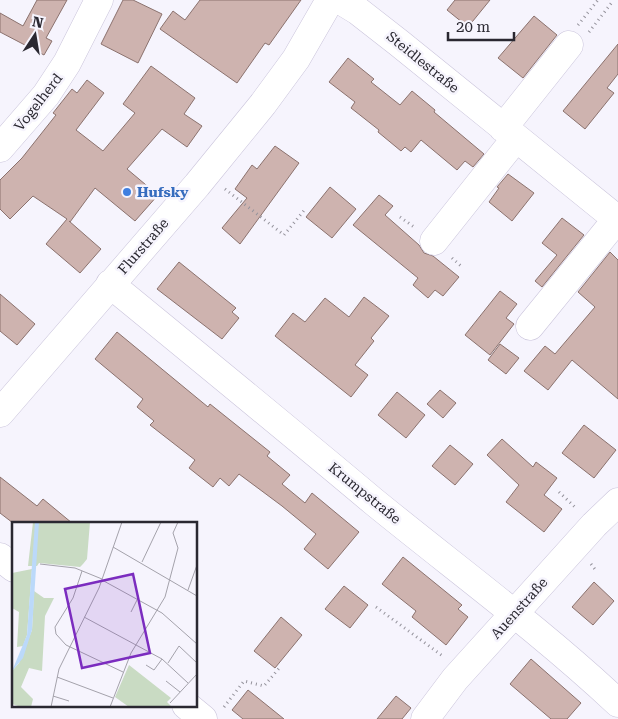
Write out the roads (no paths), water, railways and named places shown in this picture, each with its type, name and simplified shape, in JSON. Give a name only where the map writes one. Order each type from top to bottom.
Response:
[{"type":"street","name":"Vogelherd","points":[[0,148],[46,95],[67,63],[99,0]]},
{"type":"street","name":"Flurstraße","points":[[0,412],[206,174],[263,104],[296,59],[330,0]]},
{"type":"street","name":"Steidlestraße","points":[[340,0],[365,16],[617,220],[530,326]]},
{"type":"street","points":[[434,241],[569,45]]},
{"type":"street","name":"Krumpstraße","points":[[110,284],[373,501],[515,613],[618,703]]},
{"type":"street","name":"Auenstraße","points":[[425,719],[462,671],[594,525],[618,502]]},
{"type":"street","points":[[0,557],[12,566]]},
{"type":"street","points":[[189,706],[212,715]]},
{"type":"place","name":"Hufsky","points":[[127,192]]}]
